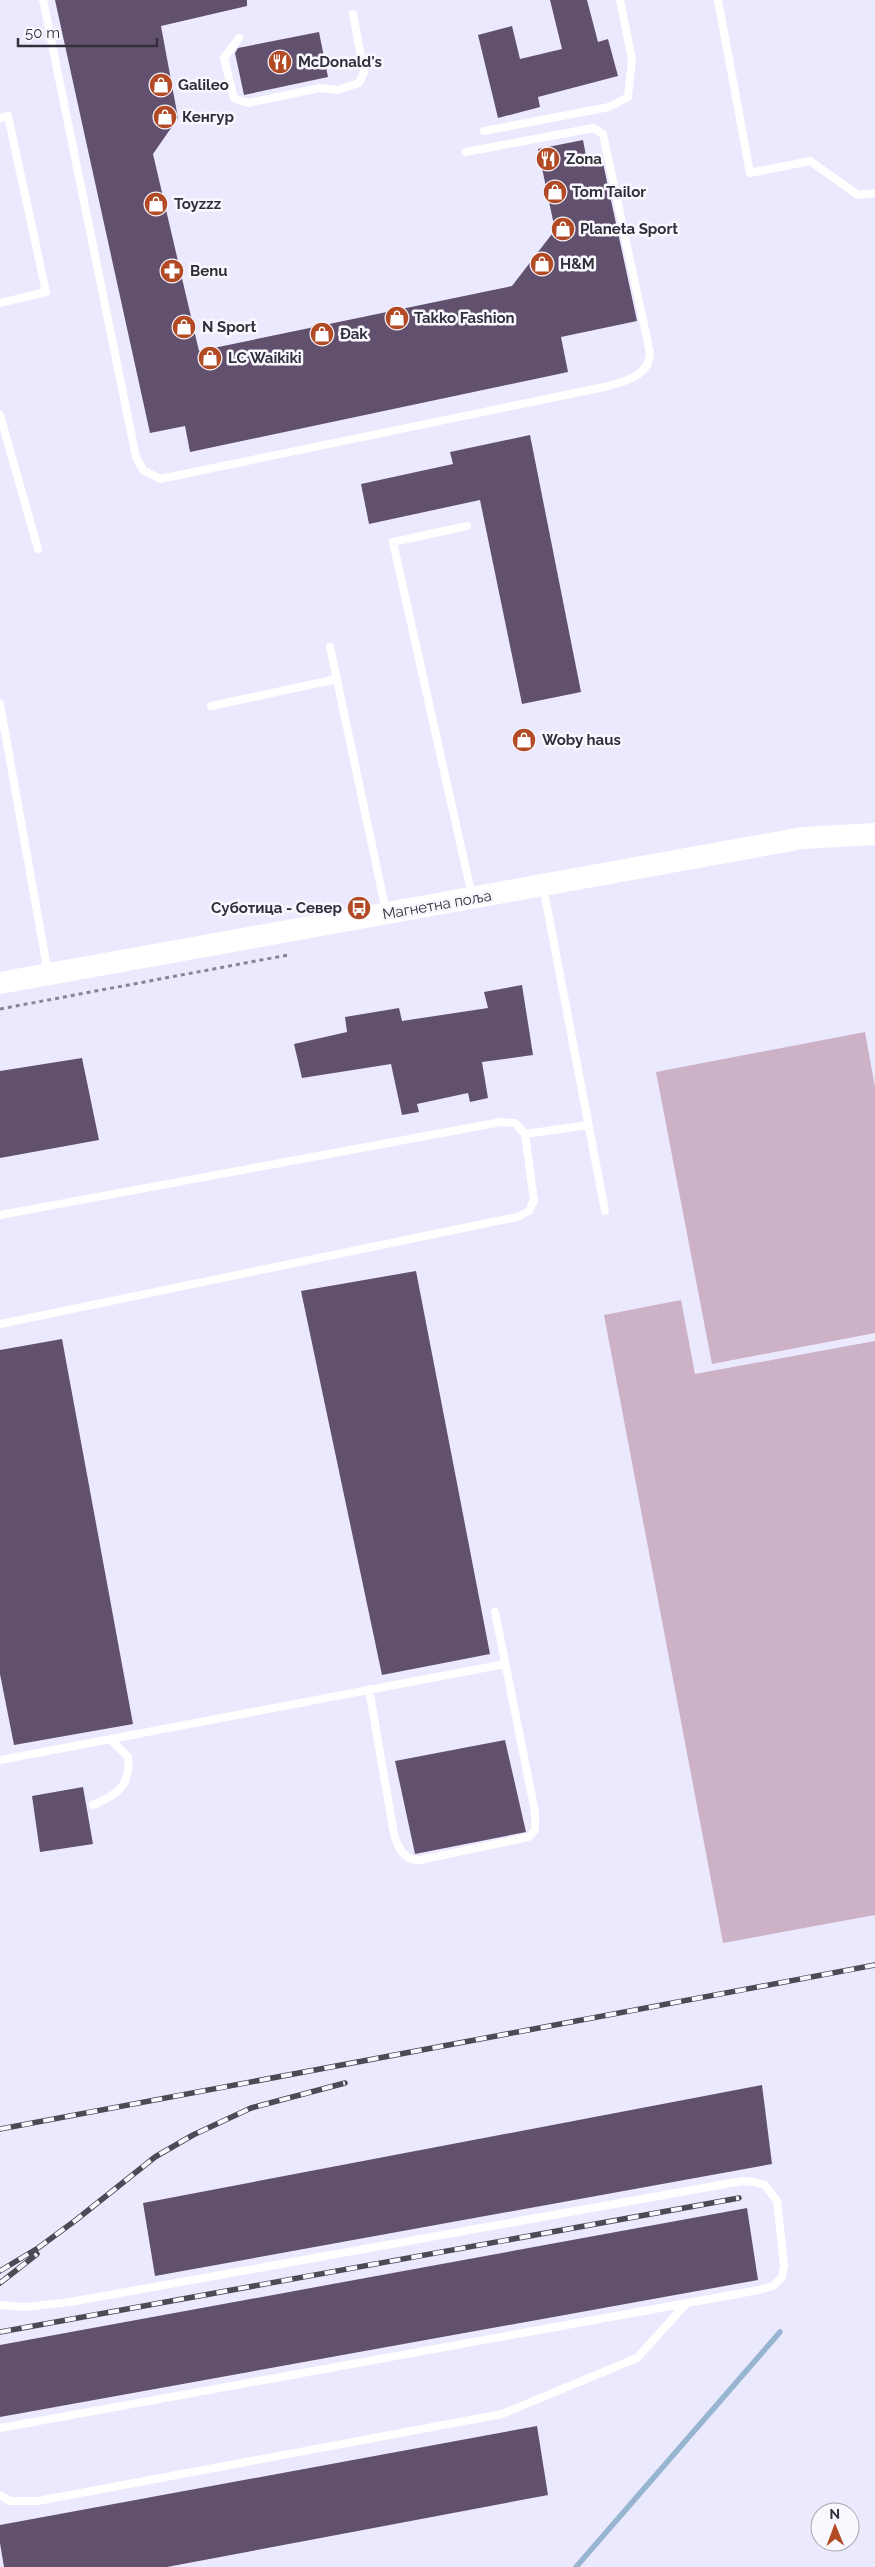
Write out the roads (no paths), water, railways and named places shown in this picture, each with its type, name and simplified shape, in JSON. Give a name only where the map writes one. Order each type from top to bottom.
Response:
[{"type":"street","name":"Магнетна поља","points":[[0,983],[803,838],[875,834]]},
{"type":"lane","points":[[43,0],[136,456],[143,470],[160,479],[604,387],[627,381],[645,369],[650,362],[650,354],[603,134],[593,128],[466,152]]},
{"type":"lane","points":[[484,132],[609,107],[628,97],[632,59],[620,0]]},
{"type":"lane","points":[[718,0],[750,173],[810,160],[858,195],[875,193]]},
{"type":"lane","points":[[239,38],[224,58],[234,98],[248,103],[320,88],[337,90],[358,84],[364,72],[353,14]]},
{"type":"lane","points":[[0,118],[8,116],[46,292],[0,303]]},
{"type":"lane","points":[[0,415],[38,549]]},
{"type":"lane","points":[[467,526],[393,542],[472,898]]},
{"type":"lane","points":[[330,647],[387,913]]},
{"type":"lane","points":[[211,706],[337,679]]},
{"type":"lane","points":[[0,704],[48,974]]},
{"type":"lane","points":[[542,885],[605,1211]]},
{"type":"lane","points":[[0,1215],[501,1122],[515,1123],[525,1134],[534,1200],[529,1211],[524,1215],[0,1324]]},
{"type":"lane","points":[[525,1134],[589,1125]]},
{"type":"lane","points":[[369,1689],[394,1834],[404,1855],[408,1859],[420,1860],[529,1838],[534,1830],[535,1812],[495,1612]]},
{"type":"lane","points":[[0,1760],[505,1664]]},
{"type":"lane","points":[[93,1805],[112,1797],[120,1789],[128,1773],[128,1756],[110,1739]]},
{"type":"lane","points":[[0,2306],[25,2307],[70,2302],[742,2181],[765,2185],[777,2201],[784,2266],[782,2277],[773,2286],[758,2290],[684,2305],[0,2428]]},
{"type":"lane","points":[[0,2495],[10,2501],[38,2501],[502,2414],[637,2358],[684,2305]]},
{"type":"waterway","points":[[576,2567],[780,2332]]},
{"type":"railway","points":[[0,2129],[875,1965]]},
{"type":"railway","points":[[0,2271],[38,2248],[155,2157],[193,2135],[251,2108],[345,2083]]},
{"type":"railway","points":[[0,2332],[739,2198]]},
{"type":"railway","points":[[0,2283],[37,2254]]},
{"type":"place","name":"McDonald's","points":[[280,62]]},
{"type":"place","name":"Galileo","points":[[161,85]]},
{"type":"place","name":"Кенгур","points":[[165,117]]},
{"type":"place","name":"Zona","points":[[548,159]]},
{"type":"place","name":"Tom Tailor","points":[[555,192]]},
{"type":"place","name":"Toyzzz","points":[[156,204]]},
{"type":"place","name":"Planeta Sport","points":[[563,229]]},
{"type":"place","name":"H&M","points":[[542,264]]},
{"type":"place","name":"Benu","points":[[172,271]]},
{"type":"place","name":"Takko Fashion","points":[[397,318]]},
{"type":"place","name":"N Sport","points":[[184,327]]},
{"type":"place","name":"Đak","points":[[322,334]]},
{"type":"place","name":"LC Waikiki","points":[[210,358]]},
{"type":"place","name":"Woby haus","points":[[524,740]]},
{"type":"place","name":"Суботица - Север","points":[[359,908]]}]
